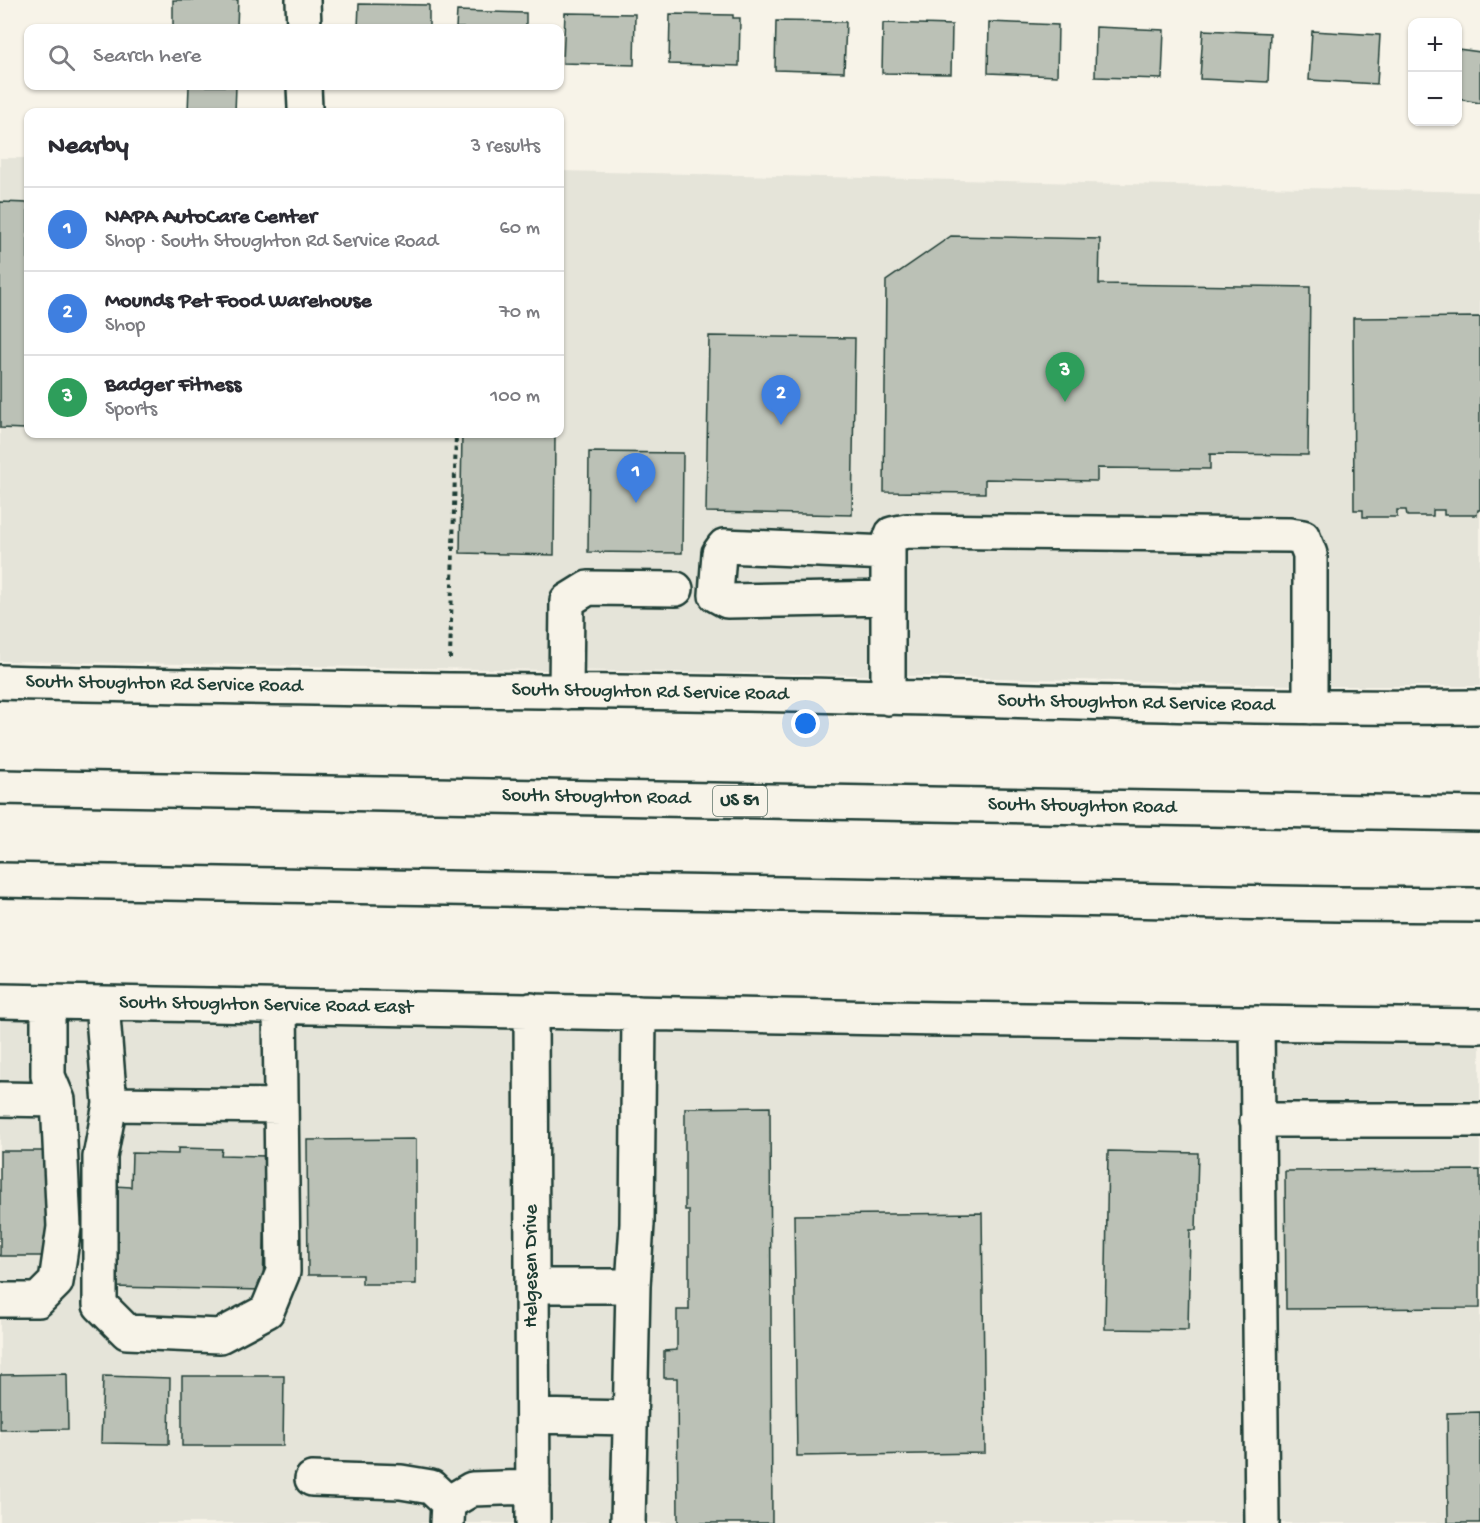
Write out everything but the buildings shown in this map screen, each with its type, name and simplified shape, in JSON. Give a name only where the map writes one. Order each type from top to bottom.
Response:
[{"type":"street","points":[[303,0],[304,24]]},
{"type":"street","points":[[888,698],[888,553],[892,534],[907,531],[1290,535],[1303,537],[1310,554],[1310,707]]},
{"type":"street","points":[[888,553],[724,546],[719,552],[716,595],[727,601],[888,598]]},
{"type":"street","points":[[566,692],[567,601],[588,588],[676,589]]},
{"type":"street","name":"South Stoughton Rd Service Road","points":[[0,682],[1310,707],[1480,707]]},
{"type":"street","name":"South Stoughton Road","points":[[0,787],[1480,814]]},
{"type":"street","points":[[0,880],[1480,905]]},
{"type":"street","name":"South Stoughton Service Road East","points":[[0,1001],[531,1010]]},
{"type":"street","points":[[0,1300],[38,1300],[56,1282],[64,1227],[58,1100],[48,1076],[48,1002]]},
{"type":"street","points":[[102,1004],[110,1104],[100,1157],[100,1305],[127,1332],[220,1336],[267,1311],[282,1272],[280,1007]]},
{"type":"street","points":[[531,1010],[931,1019],[1480,1026]]},
{"type":"street","name":"Helgesen Drive","points":[[531,1010],[533,1523]]},
{"type":"street","points":[[628,1523],[633,1286],[637,1224],[639,1012]]},
{"type":"street","points":[[1257,1023],[1262,1523]]},
{"type":"street","points":[[0,1099],[58,1100]]},
{"type":"street","points":[[110,1104],[280,1106]]},
{"type":"street","points":[[1257,1120],[1480,1120]]},
{"type":"street","points":[[532,1286],[633,1286]]},
{"type":"street","points":[[533,1416],[630,1418]]},
{"type":"street","points":[[312,1479],[401,1482],[431,1487],[447,1513],[472,1489],[533,1487]]},
{"type":"path","points":[[450,690],[456,438]]},
{"type":"shaded area","points":[[0,158],[24,158],[24,438],[564,438],[564,171],[1480,192],[1480,686],[1334,686],[859,675],[0,661]]},
{"type":"shaded area","points":[[0,1001],[1480,1026],[1480,1523],[0,1523]]},
{"type":"place","name":"Badger Fitness","points":[[1065,402]]},
{"type":"place","name":"Mounds Pet Food Warehouse","points":[[781,425]]},
{"type":"place","name":"NAPA AutoCare Center","points":[[636,503]]}]
